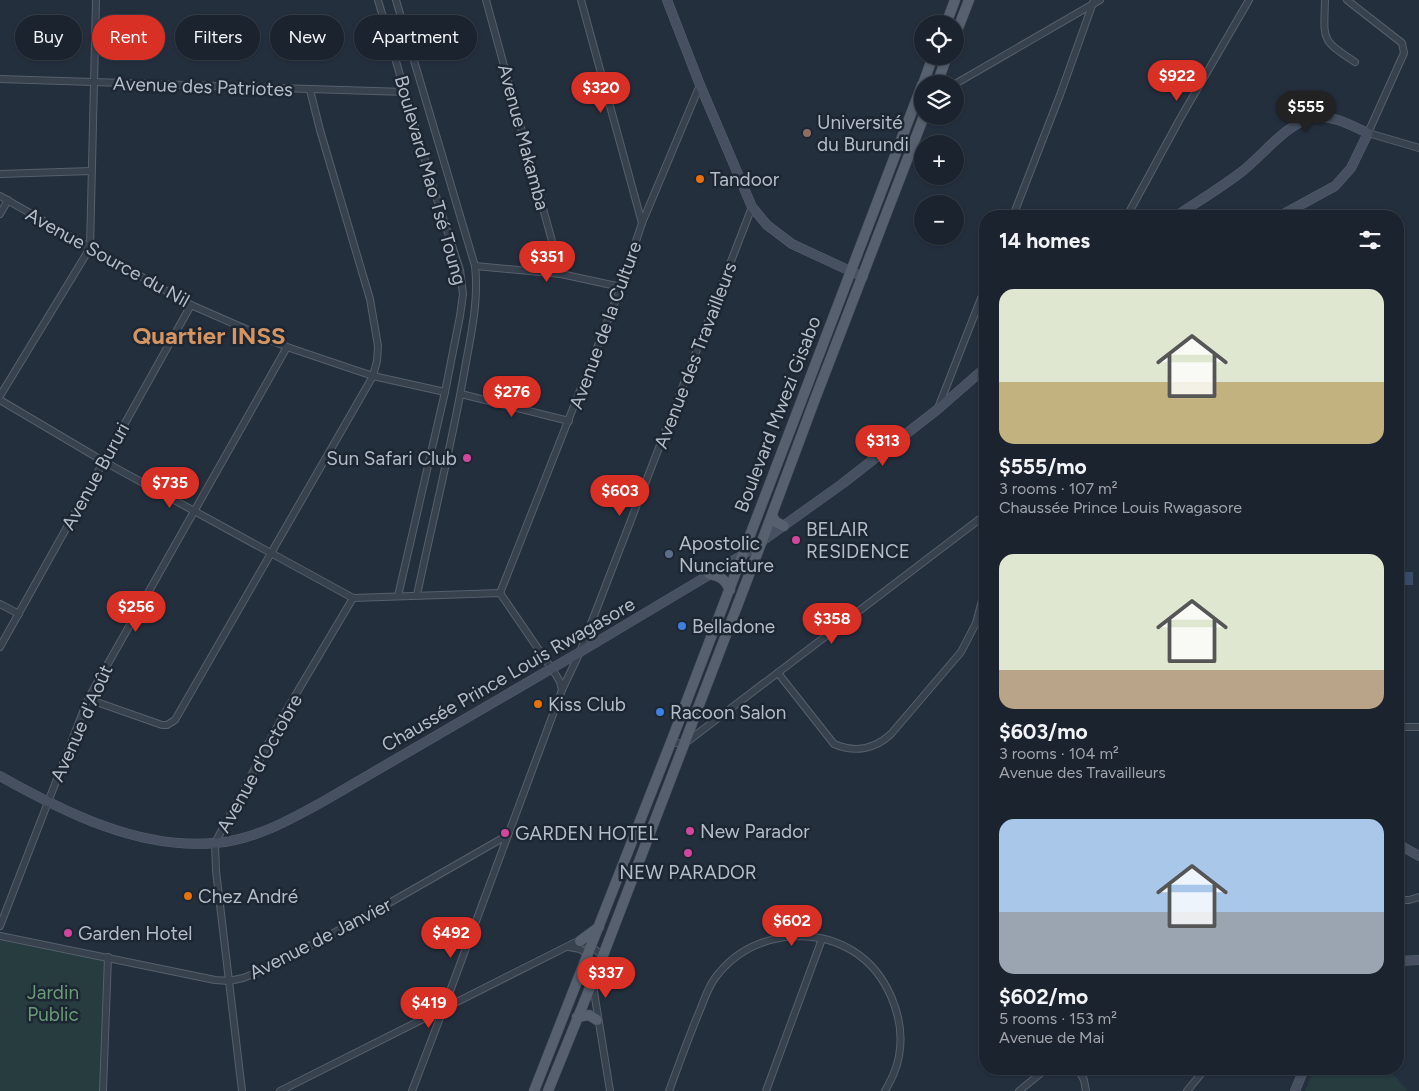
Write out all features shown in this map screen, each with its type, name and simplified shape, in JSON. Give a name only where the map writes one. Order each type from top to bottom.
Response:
[{"type":"main road","points":[[949,15],[955,0]]},
{"type":"main road","points":[[963,15],[969,0]]},
{"type":"main road","name":"Boulevard Mwezi Gisabo","points":[[534,1091],[744,554],[803,394],[914,109]]},
{"type":"main road","name":"Boulevard Mwezi Gisabo","points":[[548,1091],[593,982],[921,125]]},
{"type":"main road","points":[[803,394],[815,399]]},
{"type":"main road","points":[[772,516],[776,522],[784,526]]},
{"type":"main road","points":[[709,574],[724,579],[730,590]]},
{"type":"main road","points":[[580,941],[599,927]]},
{"type":"main road","points":[[577,1017],[589,1015],[597,1020]]},
{"type":"street","points":[[0,396],[90,248],[96,0]]},
{"type":"street","name":"Boulevard Mao Tsé Toung","points":[[378,0],[432,184],[460,270],[463,294],[445,392],[398,596]]},
{"type":"street","name":"Boulevard Mao Tsé Toung","points":[[396,0],[475,266],[476,301],[461,394],[416,595]]},
{"type":"street","name":"Avenue Makamba","points":[[486,0],[562,274]]},
{"type":"street","points":[[581,0],[642,223]]},
{"type":"street","points":[[667,0],[700,85],[752,207],[767,225],[792,244],[850,272],[863,276]]},
{"type":"street","points":[[964,79],[1100,0]]},
{"type":"street","points":[[1130,210],[1177,124],[1249,0]]},
{"type":"street","points":[[1325,0],[1325,32],[1328,42],[1355,62]]},
{"type":"street","points":[[1291,210],[1335,186],[1351,168],[1404,53],[1402,43],[1347,0]]},
{"type":"street","points":[[1015,210],[1060,95],[1092,3]]},
{"type":"street","name":"Avenue des Patriotes","points":[[0,79],[406,92]]},
{"type":"street","name":"Avenue de la Culture","points":[[500,593],[569,421],[642,223],[700,85]]},
{"type":"street","points":[[88,699],[162,725],[176,720],[373,376],[378,346],[370,299],[310,90]]},
{"type":"street","points":[[1185,210],[1239,174],[1282,136],[1302,122],[1316,117],[1340,120],[1368,132],[1419,148]]},
{"type":"street","points":[[0,174],[91,171]]},
{"type":"street","name":"Avenue Source du Nil","points":[[0,196],[191,305],[287,347],[373,376],[445,392]]},
{"type":"street","points":[[0,214],[8,200]]},
{"type":"street","name":"Avenue des Travailleurs","points":[[412,1091],[444,1010],[562,690],[580,652],[752,207]]},
{"type":"street","points":[[475,266],[562,274],[620,287]]},
{"type":"street","points":[[938,409],[979,303]]},
{"type":"street","name":"Avenue Bururi","points":[[0,647],[191,305]]},
{"type":"street","name":"Avenue d'Août","points":[[0,926],[88,699],[287,347]]},
{"type":"street","name":"Chaussée Prince Louis Rwagasore","points":[[0,776],[47,802],[137,836],[181,843],[215,843],[265,831],[290,820],[551,669],[744,554],[842,484],[938,409],[979,373]]},
{"type":"street","points":[[461,394],[569,421]]},
{"type":"street","points":[[0,400],[104,461],[352,598],[500,593],[560,682],[562,690]]},
{"type":"street","points":[[671,742],[684,744],[979,520]]},
{"type":"street","name":"Avenue d'Octobre","points":[[242,1091],[216,871],[215,843],[283,716],[352,598]]},
{"type":"street","points":[[0,604],[19,614]]},
{"type":"street","points":[[778,673],[834,744],[842,748],[870,747],[881,743],[892,734],[961,652],[976,623],[979,612]]},
{"type":"street","points":[[1404,727],[1419,727]]},
{"type":"street","name":"Avenue de Janvier","points":[[0,936],[229,981],[264,970],[384,906],[508,834]]},
{"type":"street","points":[[1404,847],[1419,856]]},
{"type":"street","points":[[1404,900],[1419,897]]},
{"type":"street","points":[[669,1091],[709,987],[718,973],[742,952],[770,939],[788,936],[807,936],[822,939],[853,951],[880,978],[892,998],[900,1021],[901,1039],[899,1058],[893,1076],[885,1091]]},
{"type":"street","points":[[766,1091],[822,939]]},
{"type":"street","points":[[280,1091],[580,941],[589,950],[597,1020],[610,1091]]},
{"type":"street","points":[[568,947],[589,950],[603,956]]},
{"type":"street","points":[[103,1091],[108,957]]},
{"type":"street","points":[[1404,961],[1419,960]]},
{"type":"street","points":[[1019,1091],[1039,1075]]},
{"type":"street","points":[[1081,1075],[1086,1091]]},
{"type":"street","points":[[1186,1091],[1200,1075]]},
{"type":"street","points":[[1295,1091],[1302,1075]]},
{"type":"green space","name":"Jardin Public","points":[[0,940],[106,960],[101,1091],[0,1091]]},
{"type":"green space","points":[[1312,1075],[1393,1075],[1408,1091],[1305,1091]]},
{"type":"water","points":[[1404,572],[1413,572],[1413,585],[1404,585]]},
{"type":"place","name":"Université du Burundi","points":[[807,133]]},
{"type":"place","name":"Tandoor","points":[[700,179]]},
{"type":"place","name":"Sun Safari Club","points":[[467,458]]},
{"type":"place","name":"BELAIR RESIDENCE","points":[[796,540]]},
{"type":"place","name":"Apostolic Nunciature","points":[[669,554]]},
{"type":"place","name":"Belladone","points":[[682,626]]},
{"type":"place","name":"Kiss Club","points":[[538,704]]},
{"type":"place","name":"Racoon Salon","points":[[660,712]]},
{"type":"place","name":"New Parador","points":[[690,831]]},
{"type":"place","name":"GARDEN HOTEL","points":[[505,833]]},
{"type":"place","name":"NEW PARADOR","points":[[688,853]]},
{"type":"place","name":"Chez André","points":[[188,896]]},
{"type":"place","name":"Garden Hotel","points":[[68,933]]},
{"type":"district","name":"Quartier INSS","points":[[209,336]]}]
